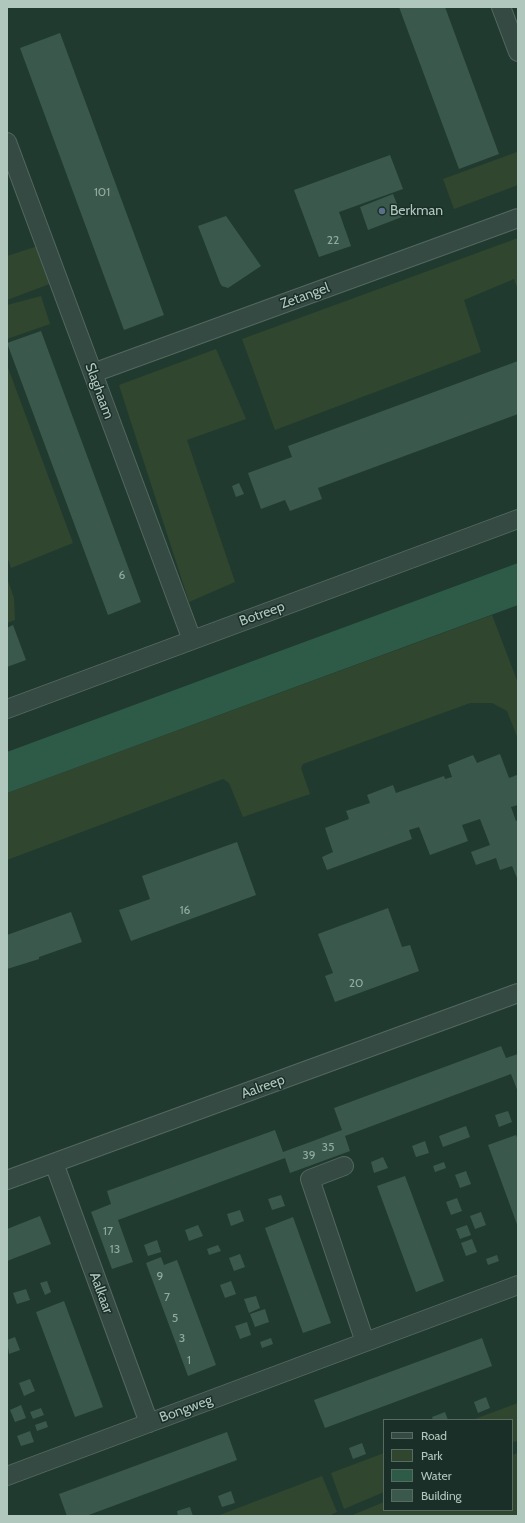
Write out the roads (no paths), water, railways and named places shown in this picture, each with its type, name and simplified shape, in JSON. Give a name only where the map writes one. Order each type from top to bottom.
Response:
[{"type":"street","points":[[501,7],[518,52]]},
{"type":"street","name":"Slaghaam","points":[[7,142],[13,175],[93,373],[192,640]]},
{"type":"street","name":"Zetangel","points":[[93,373],[518,218]]},
{"type":"street","name":"Botreep","points":[[7,709],[518,519]]},
{"type":"street","name":"Aalreep","points":[[7,1180],[518,993]]},
{"type":"street","name":"Aalkaar","points":[[54,1163],[149,1423]]},
{"type":"street","points":[[344,1166],[310,1179],[365,1342]]},
{"type":"street","name":"Bongweg","points":[[7,1476],[518,1285]]},
{"type":"water","points":[[518,563],[518,605],[7,793],[7,752]]},
{"type":"place","name":"Berkman","points":[[382,211]]}]
